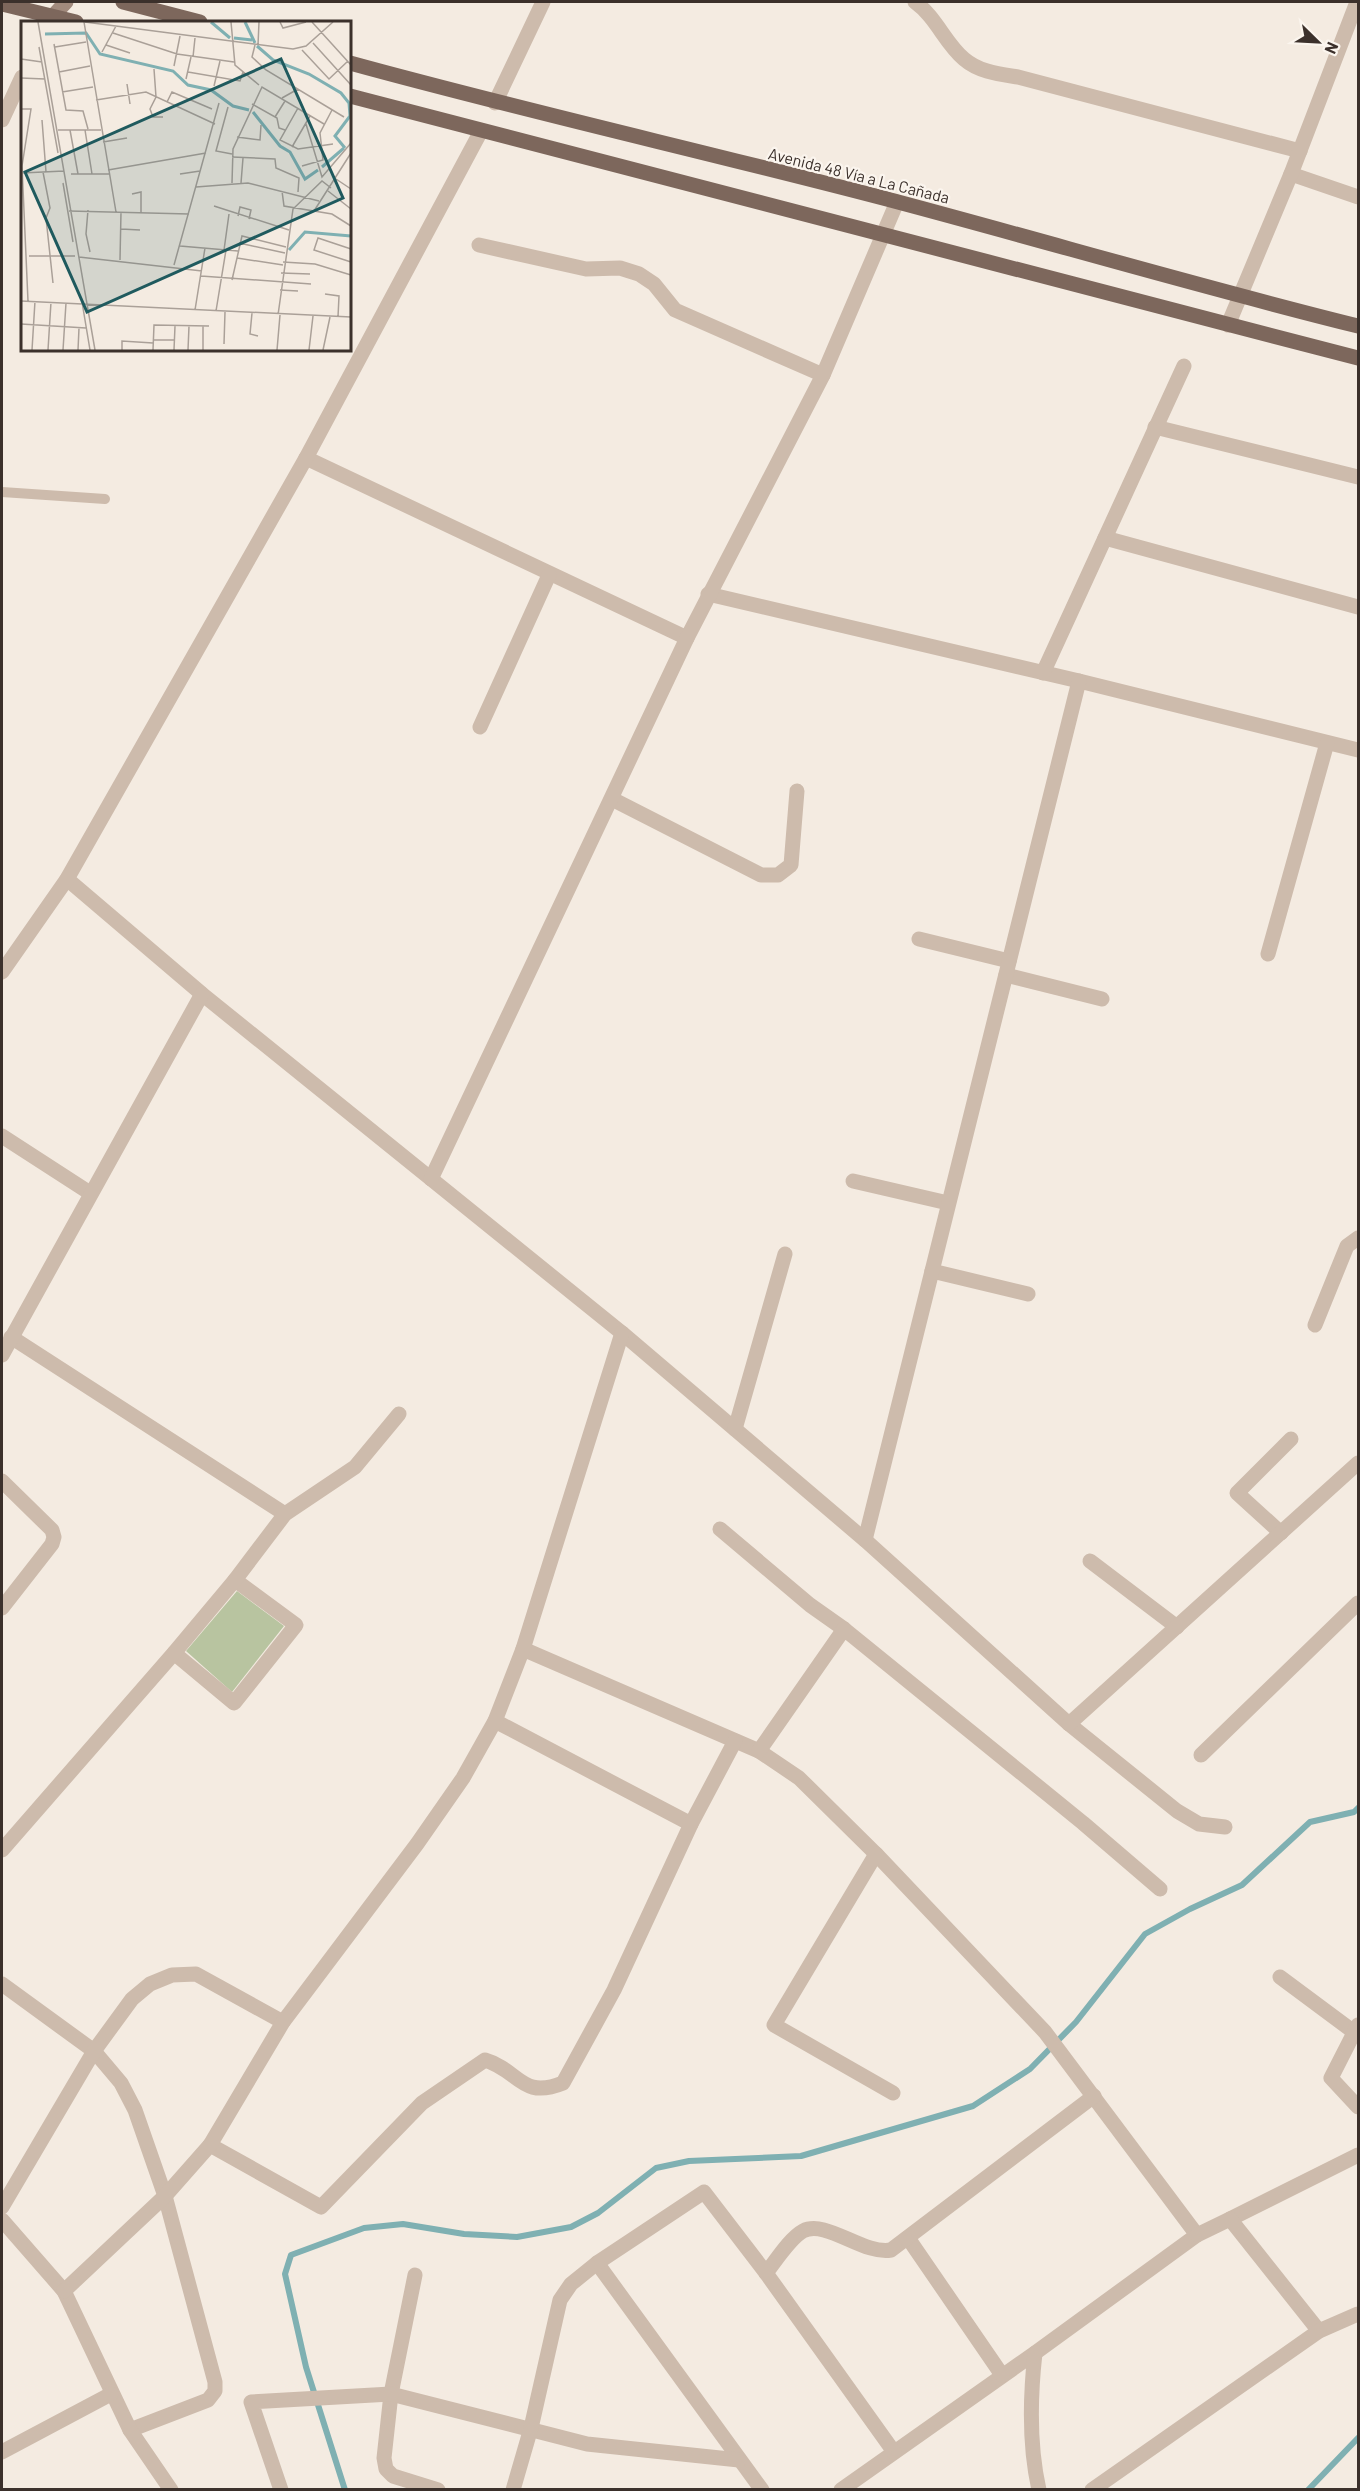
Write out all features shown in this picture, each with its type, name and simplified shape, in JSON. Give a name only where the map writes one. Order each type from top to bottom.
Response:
[{"type":"main road","points":[[123,2],[196,21]]},
{"type":"main road","points":[[2,4],[51,19],[68,21]]},
{"type":"main road","name":"Avenida 48 Vía a La Cañada","points":[[351,63],[495,103],[897,202],[1242,297],[1359,326]]},
{"type":"main road","points":[[351,96],[1359,358]]},
{"type":"street","points":[[51,19],[66,2]]},
{"type":"street","points":[[495,103],[543,2]]},
{"type":"street","points":[[915,2],[928,12],[964,59],[982,70],[1018,77],[1300,151]]},
{"type":"street","points":[[1228,325],[1242,297],[1357,2]]},
{"type":"street","points":[[2,120],[21,79]]},
{"type":"street","points":[[2,972],[67,879],[306,458],[481,131]]},
{"type":"street","points":[[1291,174],[1359,198]]},
{"type":"street","points":[[431,1179],[708,594],[823,375],[897,202]]},
{"type":"street","points":[[479,245],[586,269],[620,268],[639,274],[654,284],[675,310],[823,375]]},
{"type":"street","points":[[1043,673],[1184,366]]},
{"type":"street","points":[[1155,427],[1359,477]]},
{"type":"street","points":[[306,458],[549,575],[687,638]]},
{"type":"street","points":[[1105,538],[1359,607]]},
{"type":"street","points":[[480,727],[549,575]]},
{"type":"street","points":[[708,594],[1079,681],[1359,750]]},
{"type":"street","points":[[865,1540],[1079,681]]},
{"type":"street","points":[[1268,954],[1327,742]]},
{"type":"street","points":[[612,799],[761,875],[778,875],[791,865],[797,791]]},
{"type":"street","points":[[67,879],[202,994],[622,1333],[865,1540],[1070,1724],[1177,1811],[1199,1824],[1225,1827]]},
{"type":"street","points":[[919,939],[1102,999]]},
{"type":"street","points":[[2,1354],[202,994]]},
{"type":"street","points":[[2,1136],[90,1193]]},
{"type":"street","points":[[853,1180],[948,1203]]},
{"type":"street","points":[[1315,1325],[1347,1245],[1359,1238]]},
{"type":"street","points":[[735,1429],[784,1254]]},
{"type":"street","points":[[932,1271],[1028,1294]]},
{"type":"street","points":[[64,2291],[165,2196],[210,2145],[283,2022],[463,1779],[495,1721],[523,1649],[622,1333]]},
{"type":"street","points":[[11,1338],[285,1514]]},
{"type":"street","points":[[2,1850],[174,1653],[235,1580],[285,1514],[355,1467],[399,1414]]},
{"type":"street","points":[[1281,1533],[1237,1493],[1290,1439]]},
{"type":"street","points":[[1070,1724],[1359,1463]]},
{"type":"street","points":[[2,1608],[52,1544],[54,1537],[52,1530],[4,1487]]},
{"type":"street","points":[[720,1529],[810,1605],[844,1629],[1083,1823],[1160,1889]]},
{"type":"street","points":[[1090,1561],[1177,1627]]},
{"type":"street","points":[[174,1653],[234,1703],[296,1625],[235,1580]]},
{"type":"street","points":[[1201,1755],[1359,1603]]},
{"type":"street","points":[[759,1751],[844,1629]]},
{"type":"street","points":[[523,1649],[759,1751],[799,1778],[876,1854],[1046,2031],[1197,2235]]},
{"type":"street","points":[[495,1721],[691,1824]]},
{"type":"street","points":[[210,2145],[321,2207],[422,2103],[485,2060],[498,2064],[519,2082],[537,2090],[563,2083],[614,1990],[691,1824],[735,1741]]},
{"type":"street","points":[[876,1854],[774,2025],[893,2093]]},
{"type":"street","points":[[2,2207],[94,2052],[132,1999],[150,1984],[172,1975],[196,1974],[283,2022]]},
{"type":"street","points":[[1280,1977],[1356,2028],[1331,2078],[1359,2107]]},
{"type":"street","points":[[2,1984],[94,2052],[121,2083],[135,2110],[165,2196],[215,2382],[215,2391],[208,2400],[130,2430]]},
{"type":"street","points":[[766,2273],[803,2231],[819,2228],[872,2250],[883,2252],[891,2250],[1094,2096]]},
{"type":"street","points":[[841,2490],[1035,2354],[1197,2235],[1359,2155]]},
{"type":"street","points":[[513,2490],[531,2428],[560,2300],[571,2284],[597,2264],[704,2192],[766,2273],[894,2452]]},
{"type":"street","points":[[1230,2219],[1319,2331]]},
{"type":"street","points":[[2,2220],[64,2291],[130,2430],[171,2490]]},
{"type":"street","points":[[908,2238],[1002,2375]]},
{"type":"street","points":[[597,2264],[762,2490]]},
{"type":"street","points":[[415,2275],[392,2394],[384,2458],[386,2469],[393,2476],[438,2490]]},
{"type":"street","points":[[1092,2490],[1319,2331],[1359,2314]]},
{"type":"street","points":[[1035,2354],[1031,2384],[1032,2424],[1039,2490]]},
{"type":"street","points":[[2,2452],[111,2394]]},
{"type":"street","points":[[281,2490],[251,2402],[392,2394],[587,2444],[739,2460]]},
{"type":"lane","points":[[2,492],[105,499]]},
{"type":"green space","points":[[237,1591],[284,1626],[232,1692],[186,1651]]},
{"type":"waterway","points":[[345,2490],[306,2367],[285,2274],[291,2255],[364,2228],[403,2224],[464,2234],[517,2237],[571,2227],[598,2213],[656,2168],[689,2161],[801,2156],[973,2106],[1030,2069],[1076,2022],[1145,1934],[1190,1909],[1242,1885],[1310,1822],[1354,1812],[1358,1808]]},
{"type":"waterway","points":[[1308,2490],[1358,2438]]}]
